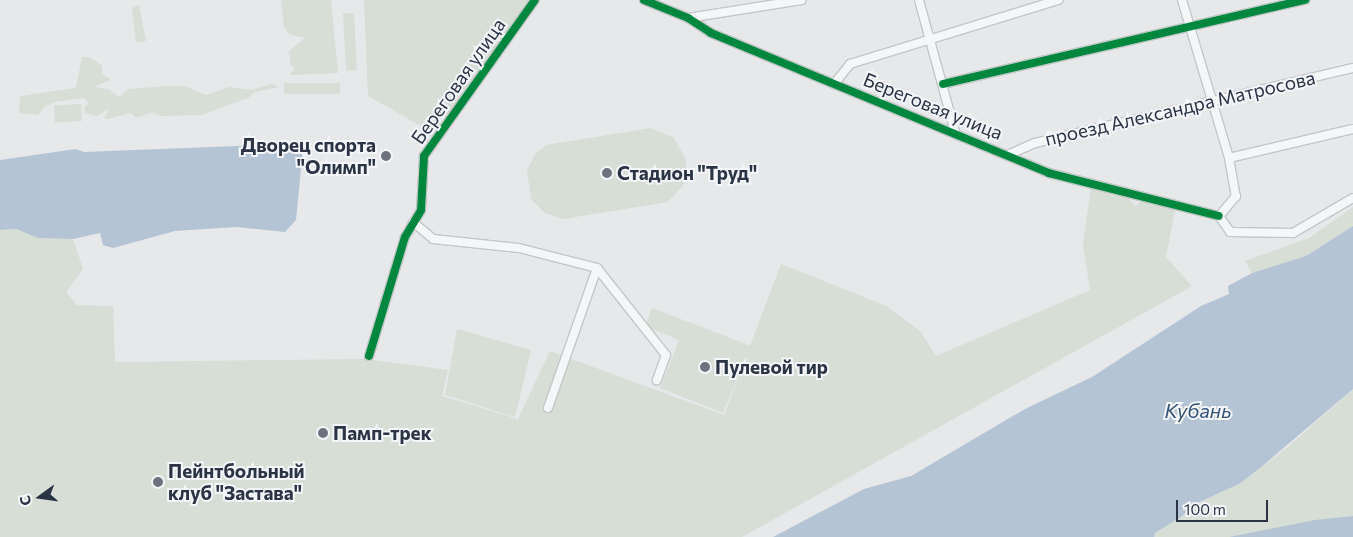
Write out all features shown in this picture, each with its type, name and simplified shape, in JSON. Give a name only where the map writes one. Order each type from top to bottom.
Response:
[{"type":"street","name":"Береговая улица","points":[[369,356],[405,237],[421,210],[424,156],[535,0]]},
{"type":"street","name":"Береговая улица","points":[[644,0],[688,18],[711,33],[1010,154],[1049,173],[1219,216],[1230,232],[1293,233],[1353,198]]},
{"type":"street","points":[[688,18],[802,0]]},
{"type":"street","points":[[919,0],[955,132]]},
{"type":"street","points":[[834,84],[850,64],[1058,0]]},
{"type":"street","points":[[1182,0],[1229,158],[1236,196],[1219,216]]},
{"type":"street","points":[[942,84],[1305,0]]},
{"type":"street","name":"проезд Александра Матросова","points":[[1010,154],[1035,143],[1353,68]]},
{"type":"street","points":[[1229,158],[1353,129]]},
{"type":"street","points":[[414,222],[433,239],[519,248],[597,268],[666,355],[657,380]]},
{"type":"street","points":[[548,408],[597,268]]},
{"type":"shaded area","points":[[281,0],[331,0],[338,73],[290,75],[295,67],[290,65],[290,54],[287,53],[305,38],[289,34],[284,27]]},
{"type":"shaded area","points":[[364,0],[529,0],[449,113],[434,123],[421,126],[368,96]]},
{"type":"shaded area","points":[[139,5],[146,41],[136,42],[132,8]]},
{"type":"shaded area","points":[[354,13],[357,70],[346,70],[343,14]]},
{"type":"shaded area","points":[[82,57],[89,57],[102,66],[102,74],[110,80],[94,87],[108,89],[119,97],[128,89],[168,86],[185,86],[206,95],[229,87],[252,90],[271,84],[279,87],[255,92],[248,98],[202,115],[161,116],[152,112],[136,118],[130,113],[108,119],[104,118],[109,109],[97,116],[85,113],[84,108],[89,103],[83,98],[55,102],[44,107],[38,115],[19,113],[20,96],[76,88]]},
{"type":"shaded area","points":[[284,83],[340,83],[340,94],[284,94]]},
{"type":"shaded area","points":[[81,104],[82,121],[55,122],[54,105]]},
{"type":"shaded area","name":"Стадион \"Труд\"","points":[[651,128],[674,138],[686,160],[685,183],[668,202],[563,219],[545,213],[531,199],[527,170],[536,153],[546,145]]},
{"type":"shaded area","points":[[1091,187],[1127,197],[1136,206],[1141,201],[1175,210],[1166,257],[1192,286],[742,537],[0,537],[0,230],[16,229],[38,238],[73,239],[83,269],[66,292],[77,305],[113,306],[115,362],[365,359],[448,370],[442,396],[518,419],[550,351],[724,415],[781,264],[886,306],[920,331],[936,356],[1090,290],[1083,245]]},
{"type":"shaded area","points":[[1353,207],[1353,226],[1306,256],[1252,273],[1245,261],[1309,238]]},
{"type":"shaded area","name":"Пулевой тир","points":[[652,308],[751,346],[723,413],[660,388],[679,340],[645,326]]},
{"type":"shaded area","points":[[457,329],[531,350],[515,417],[445,395]]},
{"type":"shaded area","points":[[1353,389],[1353,516],[1232,537],[1154,537],[1155,533],[1181,517],[1195,504],[1239,484],[1289,446]]},
{"type":"water","points":[[301,145],[303,148],[296,220],[285,232],[236,227],[175,231],[113,248],[103,245],[100,233],[73,239],[38,238],[16,229],[0,230],[0,160],[76,149],[84,152]]},
{"type":"water","name":"Кубань","points":[[1353,226],[1353,389],[1239,484],[1195,504],[1181,517],[1155,533],[1154,537],[773,537],[864,489],[911,476],[1025,409],[1092,377],[1201,306],[1229,294],[1228,286],[1252,273],[1306,256]]},
{"type":"water","points":[[1353,516],[1353,537],[1229,537],[1315,520]]},
{"type":"cycle path","points":[[369,356],[405,237],[421,210],[424,156],[535,0]]},
{"type":"cycle path","points":[[644,0],[688,18],[711,33],[1049,173],[1219,216]]},
{"type":"cycle path","points":[[943,84],[1305,0]]},
{"type":"place","name":"Дворец спорта \"Олимп\"","points":[[386,156]]},
{"type":"place","name":"Стадион \"Труд\"","points":[[607,173]]},
{"type":"place","name":"Пулевой тир","points":[[705,367]]},
{"type":"place","name":"Памп-трек","points":[[323,433]]},
{"type":"place","name":"Пейнтбольный клуб \"Застава\"","points":[[158,482]]}]
